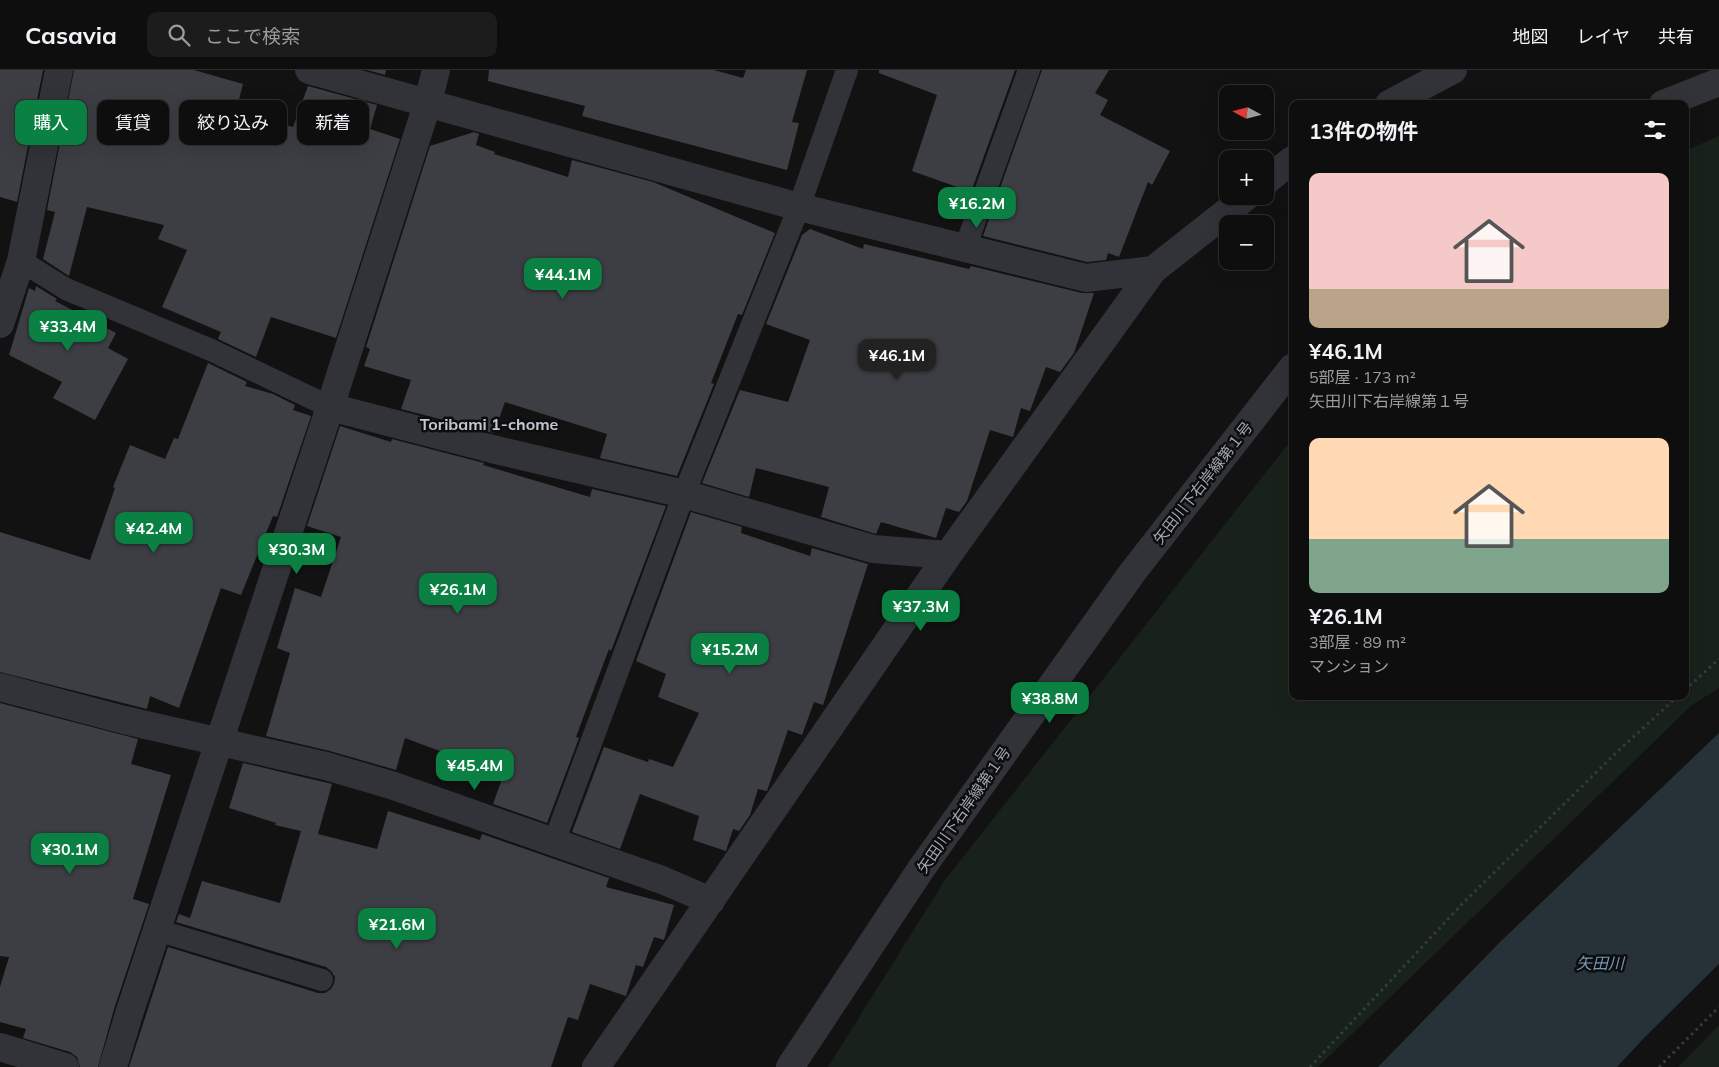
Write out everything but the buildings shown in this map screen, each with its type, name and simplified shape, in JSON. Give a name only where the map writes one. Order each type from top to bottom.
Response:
[{"type":"street","points":[[0,324],[21,261],[59,70]]},
{"type":"street","points":[[309,70],[799,207],[1086,278],[1153,270]]},
{"type":"street","points":[[114,1067],[129,1014],[330,407],[428,102],[436,70]]},
{"type":"street","points":[[1397,100],[1453,70]]},
{"type":"street","points":[[1672,100],[1719,82]]},
{"type":"street","points":[[1274,175],[1289,162]]},
{"type":"street","points":[[596,1067],[948,556],[1153,270],[1235,205]]},
{"type":"street","name":"矢田川下右岸線第１号","points":[[790,1067],[921,870],[1132,573],[1289,372]]},
{"type":"street","points":[[330,407],[492,449],[684,494],[873,549],[948,556]]},
{"type":"street","points":[[0,687],[124,720],[326,766],[392,784],[662,880],[711,901]]},
{"type":"street","points":[[0,1047],[65,1067]]},
{"type":"lane","points":[[554,842],[684,494],[799,207],[847,70]]},
{"type":"lane","points":[[965,248],[1029,70]]},
{"type":"lane","points":[[21,261],[66,288],[210,350],[330,407]]},
{"type":"lane","points":[[158,930],[322,980]]},
{"type":"path","points":[[1689,686],[1719,660]]},
{"type":"path","points":[[1310,1067],[1464,903],[1619,750],[1674,700]]},
{"type":"path","points":[[1659,1067],[1719,1006]]},
{"type":"shaded area","points":[[1719,136],[1719,688],[1692,705],[1318,1067],[828,1067],[945,880],[1289,443],[1289,700],[1689,700],[1689,149]]},
{"type":"shaded area","points":[[1719,1025],[1719,1067],[1678,1067]]},
{"type":"water","name":"矢田川","points":[[1719,733],[1719,964],[1617,1067],[1378,1067],[1501,941]]},
{"type":"district","name":"Toribami 1-chome","points":[[489,424]]}]
